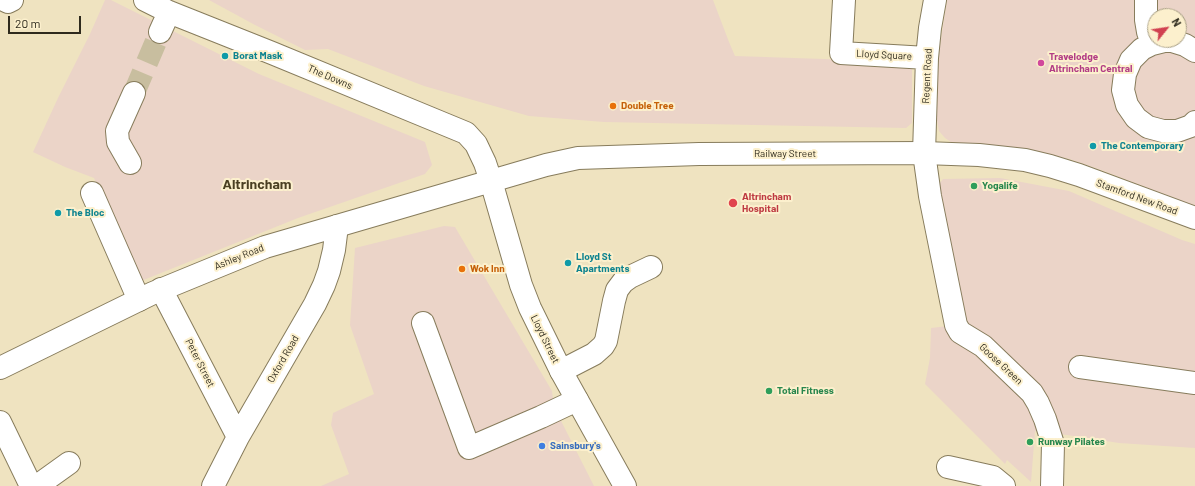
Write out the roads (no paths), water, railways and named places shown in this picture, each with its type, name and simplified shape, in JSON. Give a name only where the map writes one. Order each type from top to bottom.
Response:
[{"type":"main road","points":[[4,0],[8,2],[12,0]]},
{"type":"main road","name":"The Downs","points":[[144,0],[164,22],[272,53],[466,133],[476,144],[486,163],[491,181]]},
{"type":"main road","name":"Lloyd Square","points":[[844,0],[841,53],[927,58]]},
{"type":"main road","name":"Regent Road","points":[[924,153],[927,58],[935,0]]},
{"type":"main road","points":[[1146,0],[1147,26]]},
{"type":"main road","points":[[1147,46],[1142,49],[1131,60],[1125,74],[1123,90],[1127,105],[1136,118],[1148,127],[1163,131],[1177,131],[1191,126],[1195,122]]},
{"type":"main road","points":[[130,163],[118,142],[117,131],[134,93]]},
{"type":"main road","name":"Railway Street","points":[[491,181],[546,165],[578,158],[704,154],[924,153],[979,155],[1026,160],[1079,175]]},
{"type":"main road","name":"Goose Green","points":[[924,153],[930,196],[956,325],[960,332],[983,346],[1032,393],[1038,403],[1053,444],[1052,486]]},
{"type":"main road","name":"Stamford New Road","points":[[1079,175],[1195,218]]},
{"type":"main road","name":"Ashley Road","points":[[0,368],[151,294],[265,247],[491,181]]},
{"type":"main road","name":"Lloyd Street","points":[[491,181],[530,308],[561,371],[625,486]]},
{"type":"main road","points":[[92,193],[151,294]]},
{"type":"main road","name":"Oxford Road","points":[[213,486],[238,437],[315,304],[329,271],[334,250],[337,226]]},
{"type":"main road","points":[[128,240],[151,294]]},
{"type":"main road","points":[[561,371],[594,354],[603,346],[607,337],[617,290],[623,282],[630,277],[651,267]]},
{"type":"main road","name":"Peter Street","points":[[151,294],[238,437]]},
{"type":"main road","points":[[423,323],[469,448],[577,400]]},
{"type":"main road","points":[[1080,367],[1195,383]]},
{"type":"main road","points":[[0,422],[31,486]]},
{"type":"main road","points":[[36,486],[69,463]]},
{"type":"main road","points":[[948,466],[993,477],[1004,486]]},
{"type":"tunnel","points":[[134,93],[160,32]]},
{"type":"place","name":"Borat Mask","points":[[225,56]]},
{"type":"place","name":"Travelodge Altrincham Central","points":[[1041,63]]},
{"type":"place","name":"Double Tree","points":[[613,106]]},
{"type":"place","name":"The Contemporary","points":[[1093,146]]},
{"type":"place","name":"Yogalife","points":[[974,186]]},
{"type":"place","name":"Altrincham Hospital","points":[[733,203]]},
{"type":"place","name":"The Bloc","points":[[58,213]]},
{"type":"place","name":"Lloyd St Apartments","points":[[568,263]]},
{"type":"place","name":"Wok Inn","points":[[462,269]]},
{"type":"place","name":"Total Fitness","points":[[769,391]]},
{"type":"place","name":"Runway Pilates","points":[[1030,442]]},
{"type":"place","name":"Sainsbury's","points":[[542,446]]},
{"type":"district","name":"Altrincham","points":[[257,184]]}]
